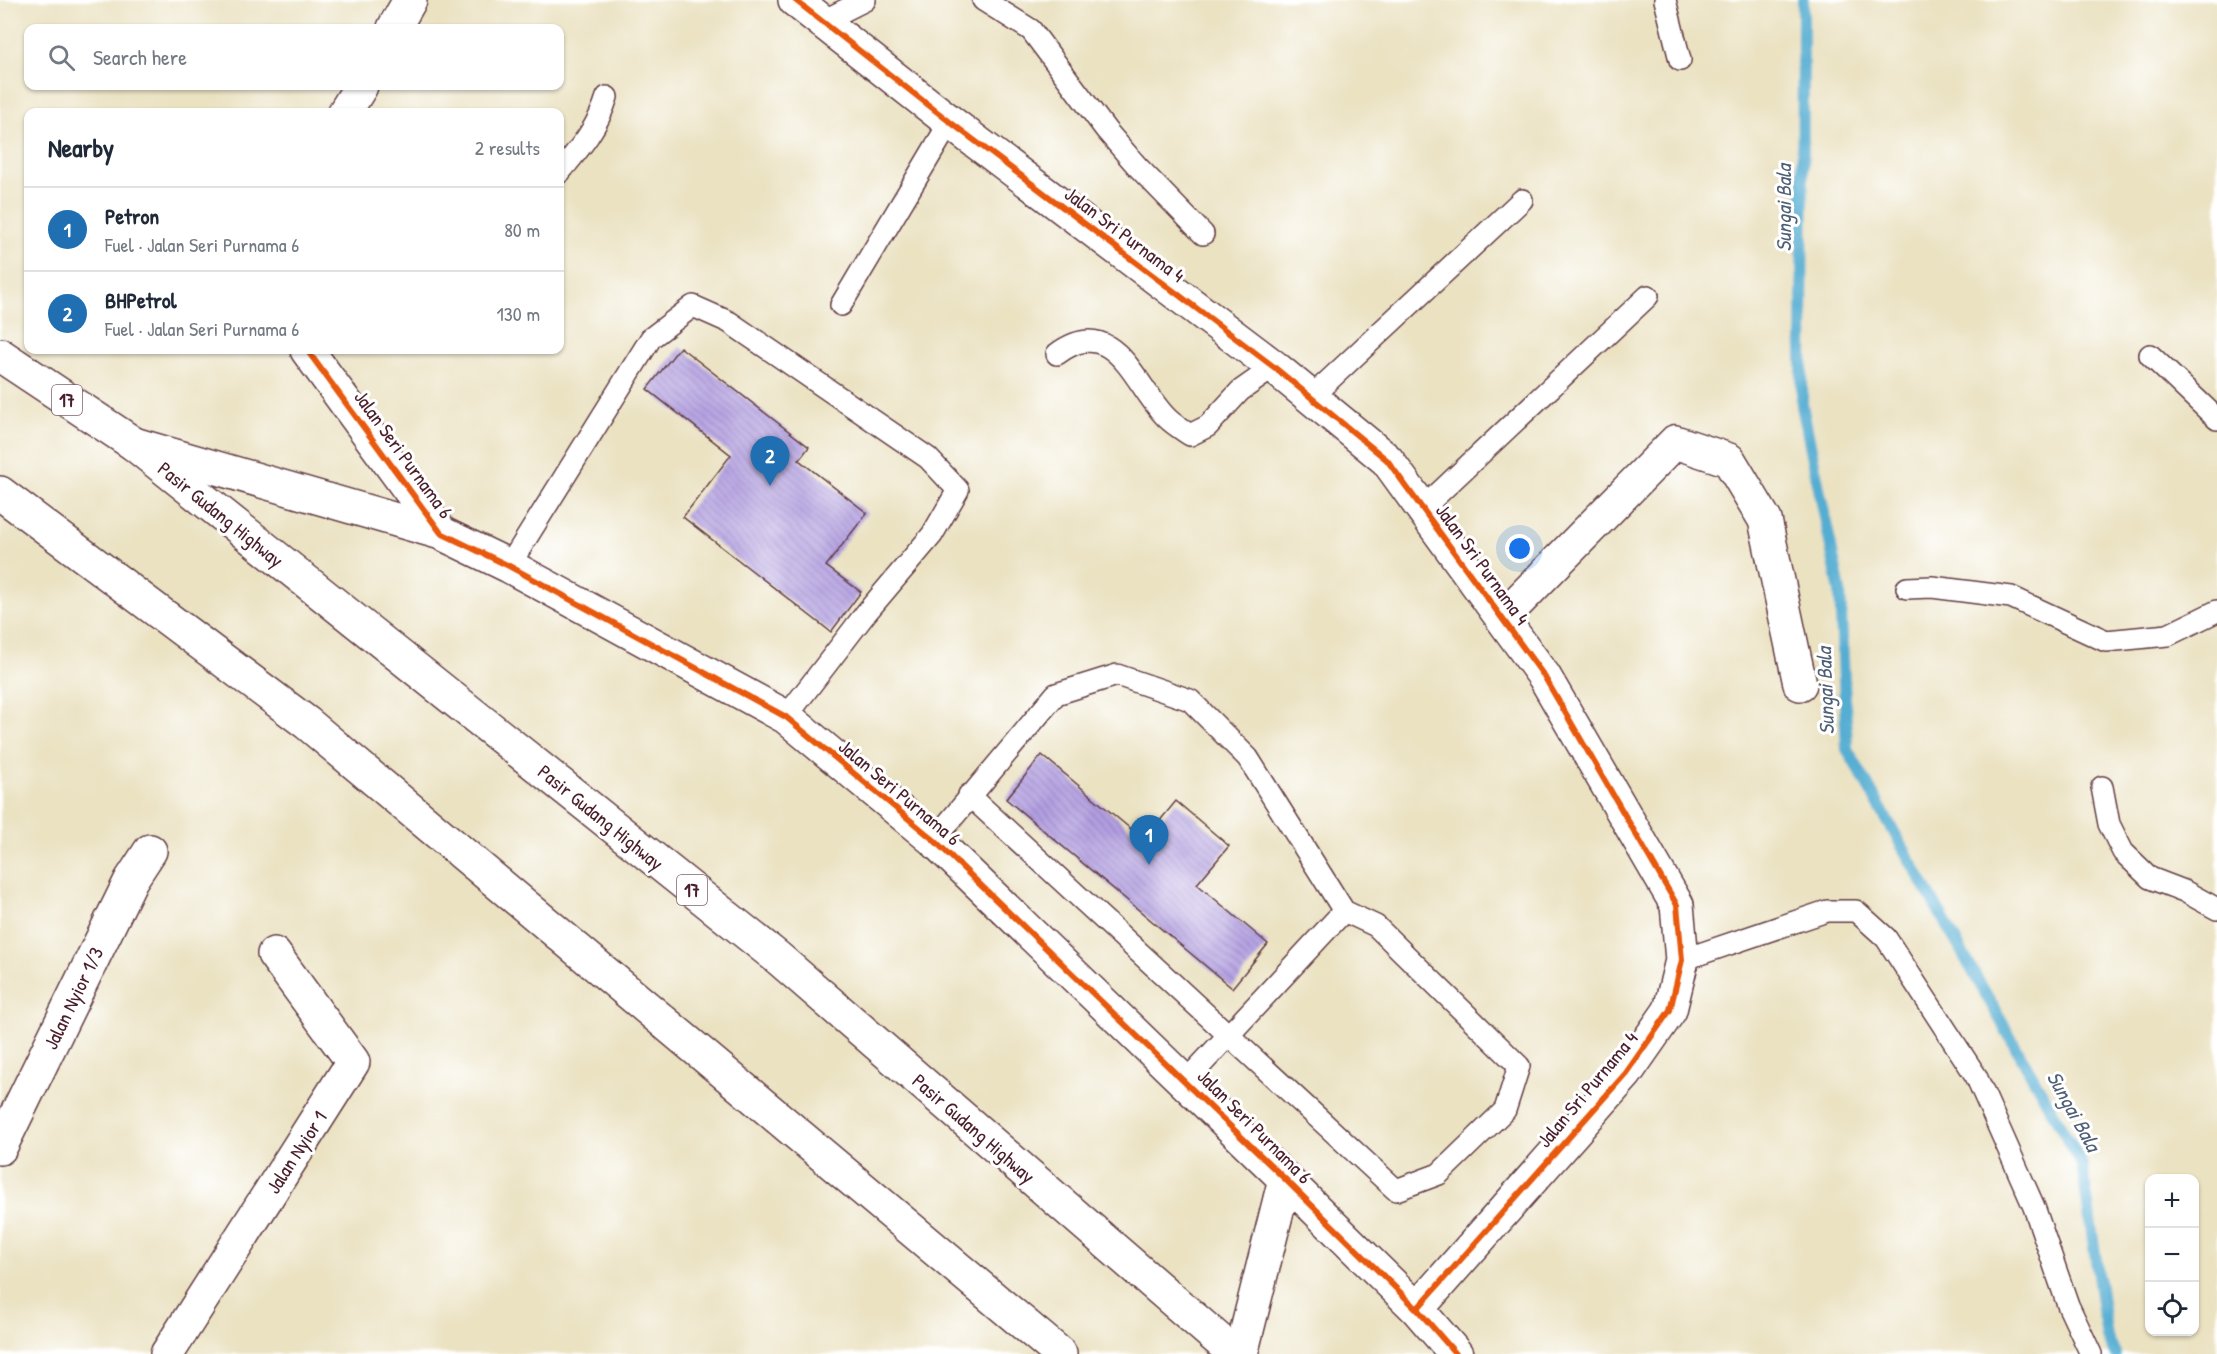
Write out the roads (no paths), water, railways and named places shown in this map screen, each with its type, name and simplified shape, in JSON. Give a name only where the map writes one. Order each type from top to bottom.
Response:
[{"type":"main road","points":[[396,24],[410,0]]},
{"type":"main road","name":"Jalan Sri Purnama 4","points":[[805,6],[950,122],[1274,367],[1387,460],[1544,676],[1677,905],[1682,960],[1670,1010],[1626,1073],[1417,1309]]},
{"type":"main road","name":"Jalan Seri Purnama 6","points":[[310,354],[441,533],[509,566],[786,717],[934,840],[1285,1179],[1417,1309],[1456,1354]]},
{"type":"main road","name":"Pasir Gudang Highway","points":[[0,355],[134,444],[778,958],[1235,1354]]},
{"type":"main road","points":[[1502,618],[1675,442],[1730,460],[1765,520],[1800,684]]},
{"type":"main road","points":[[134,444],[441,533]]},
{"type":"main road","points":[[0,493],[307,723],[1060,1354]]},
{"type":"main road","name":"Jalan Nyior 1/3","points":[[0,1148],[130,880],[150,850]]},
{"type":"main road","name":"Jalan Nyior 1","points":[[166,1354],[353,1062],[274,954]]},
{"type":"main road","points":[[1241,1354],[1285,1179]]},
{"type":"lane","points":[[805,6],[865,0]]},
{"type":"lane","points":[[982,0],[1031,30],[1106,130],[1137,166],[1203,234]]},
{"type":"lane","points":[[1665,0],[1680,60]]},
{"type":"lane","points":[[564,167],[591,135],[607,97]]},
{"type":"lane","points":[[841,305],[950,122]]},
{"type":"lane","points":[[1311,397],[1521,200]]},
{"type":"lane","points":[[1423,508],[1648,296]]},
{"type":"lane","points":[[509,566],[651,338],[693,306],[729,322],[928,458],[958,490],[932,535],[866,613],[786,717]]},
{"type":"lane","points":[[1057,354],[1074,341],[1096,341],[1115,352],[1133,371],[1167,418],[1190,435],[1208,426],[1240,391],[1274,367]]},
{"type":"lane","points":[[2150,355],[2217,419]]},
{"type":"lane","points":[[1907,588],[1932,587],[2011,597],[2106,641],[2169,635],[2217,610]]},
{"type":"lane","points":[[934,840],[969,795],[1056,694],[1117,675],[1190,700],[1248,758],[1344,911],[1376,926],[1520,1066],[1506,1110],[1439,1174],[1396,1190],[969,795]]},
{"type":"lane","points":[[2102,787],[2109,824],[2123,852],[2150,878],[2184,891],[2217,909]]},
{"type":"lane","points":[[1186,1082],[1344,911]]},
{"type":"lane","points":[[1682,960],[1827,911],[1856,911],[1886,938],[1976,1076],[2034,1207],[2068,1305],[2091,1354]]},
{"type":"waterway","name":"Sungai Bala","points":[[1803,0],[1802,405],[1840,591],[1847,749],[2082,1164],[2107,1337],[2115,1354]]},
{"type":"place","name":"BHPetrol","points":[[770,486]]},
{"type":"place","name":"Petron","points":[[1149,865]]}]
